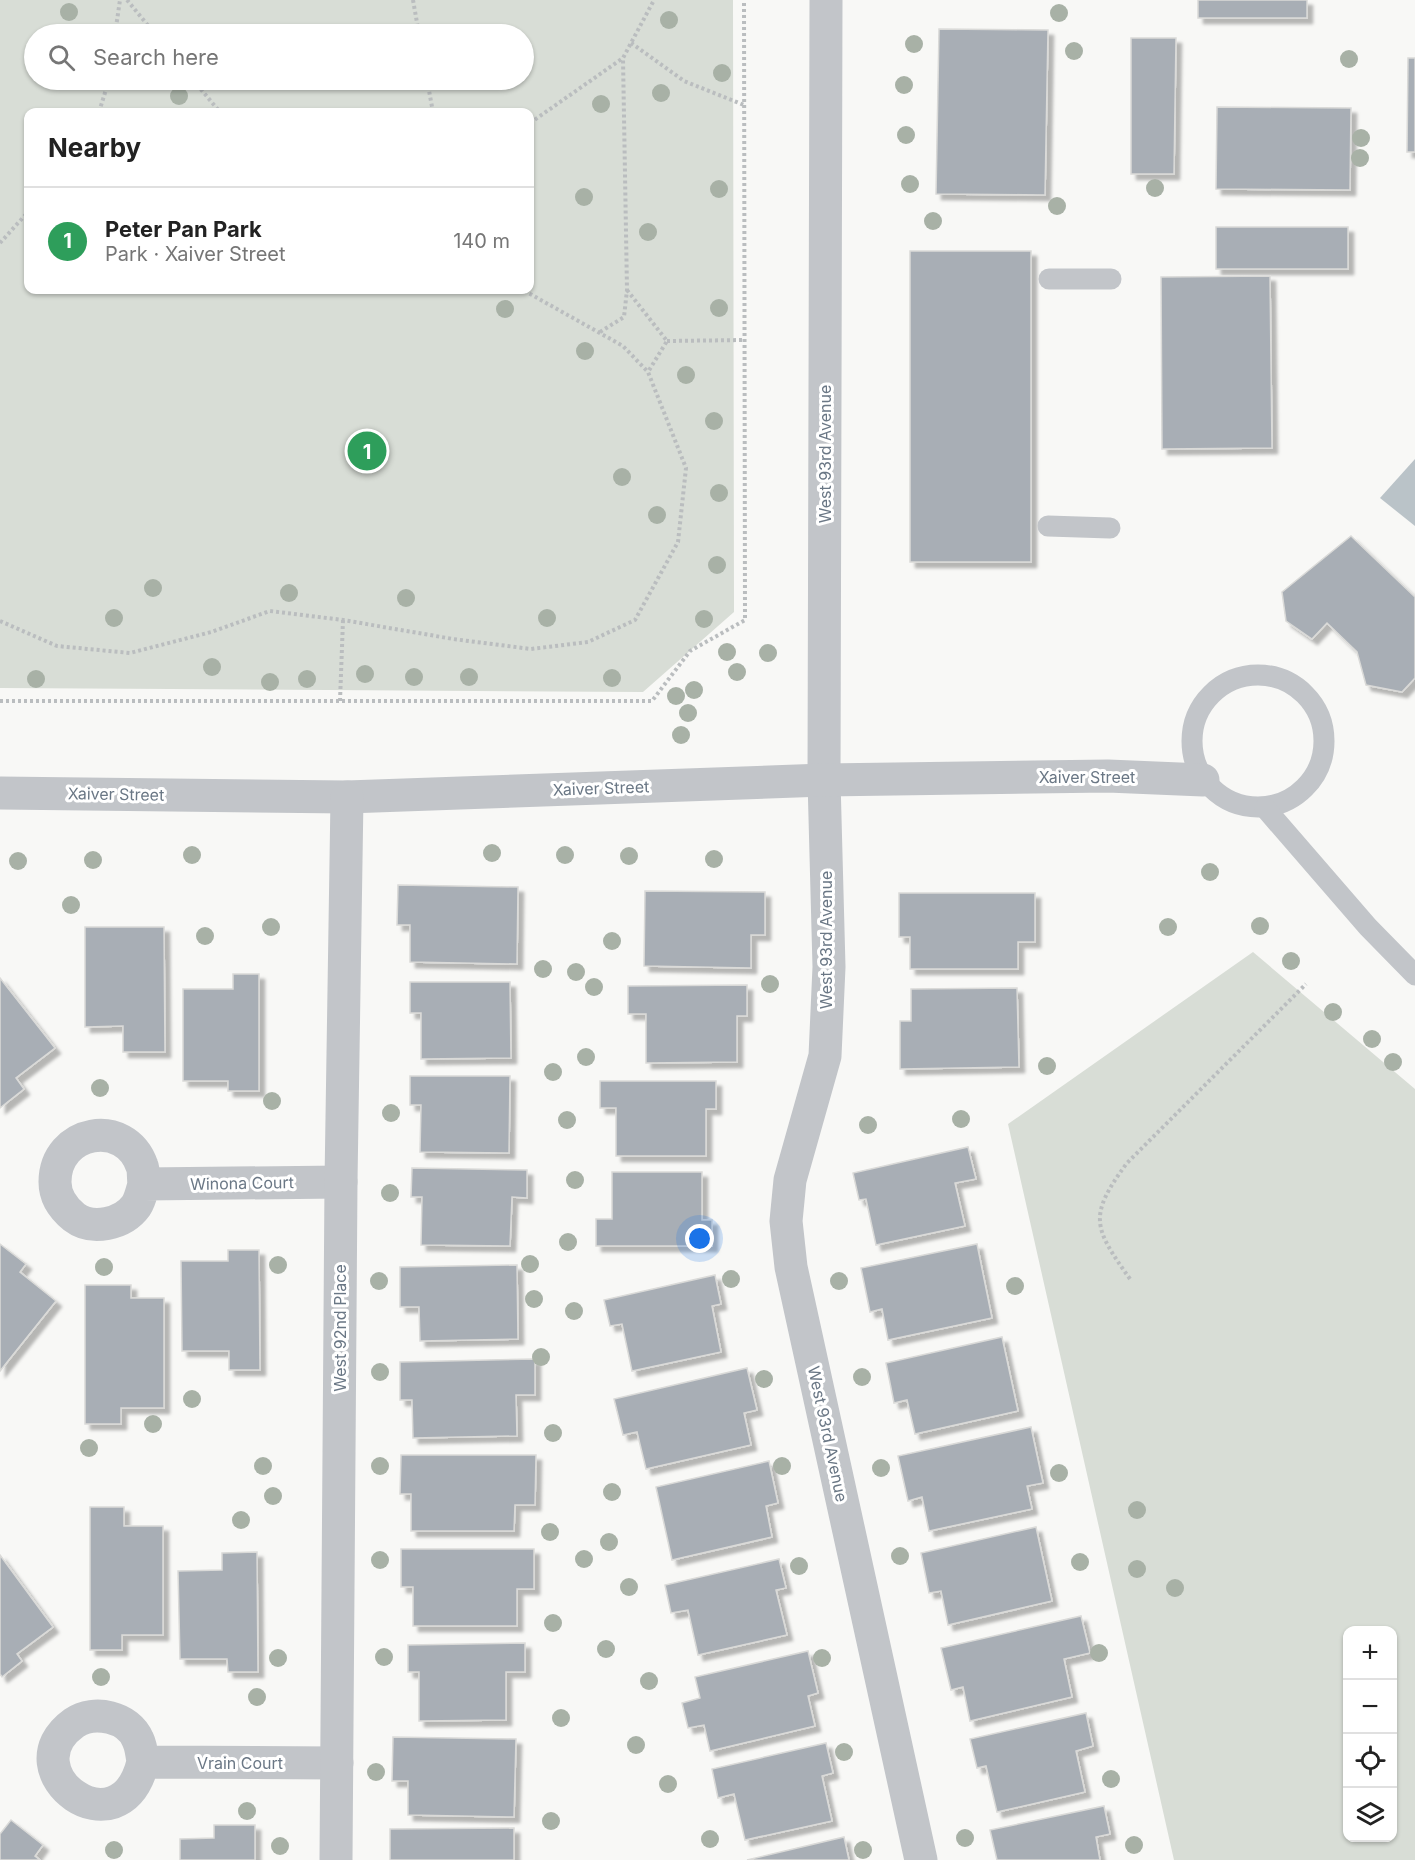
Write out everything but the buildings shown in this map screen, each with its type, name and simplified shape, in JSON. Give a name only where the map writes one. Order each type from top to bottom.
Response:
[{"type":"street","name":"West 93rd Avenue","points":[[826,0],[824,780],[829,967],[825,1056],[790,1179],[786,1221],[791,1267],[921,1860]]},
{"type":"street","name":"Xaiver Street","points":[[0,793],[347,797],[824,780],[1108,776],[1203,780]]},
{"type":"street","name":"West 92nd Place","points":[[336,1860],[341,1182],[347,797]]},
{"type":"street","name":"Winona Court","points":[[144,1184],[341,1182]]},
{"type":"street","name":"Vrain Court","points":[[143,1762],[337,1763]]},
{"type":"lane","points":[[1049,279],[1111,279]]},
{"type":"lane","points":[[1048,526],[1110,528]]},
{"type":"lane","points":[[1251,674],[1274,676],[1296,686],[1312,702],[1323,723],[1325,746],[1319,769],[1306,788],[1288,801],[1265,808],[1231,802],[1203,780],[1194,759],[1191,736],[1197,713],[1210,694],[1229,680],[1251,674]]},
{"type":"lane","points":[[1265,808],[1368,927],[1415,975]]},
{"type":"path","points":[[116,24],[120,0]]},
{"type":"path","points":[[127,0],[147,24]]},
{"type":"path","points":[[412,0],[417,24]]},
{"type":"path","points":[[534,120],[623,58],[654,0]]},
{"type":"path","points":[[0,701],[652,701],[690,651],[745,620],[744,0]]},
{"type":"path","points":[[631,43],[684,81],[744,105]]},
{"type":"path","points":[[600,332],[624,317],[627,290],[623,58]]},
{"type":"path","points":[[100,108],[106,90]]},
{"type":"path","points":[[201,90],[217,108]]},
{"type":"path","points":[[429,90],[432,108]]},
{"type":"path","points":[[0,243],[24,216]]},
{"type":"path","points":[[627,290],[666,341]]},
{"type":"path","points":[[0,621],[57,646],[130,653],[211,632],[270,610],[531,649],[588,642],[635,620],[678,542],[686,468],[648,372],[623,346],[530,294]]},
{"type":"path","points":[[666,341],[744,340]]},
{"type":"path","points":[[648,372],[666,341]]},
{"type":"path","points":[[340,701],[343,620]]},
{"type":"path","points":[[1130,1279],[1100,1232],[1100,1210],[1109,1188],[1127,1163],[1306,984]]},
{"type":"shaded area","points":[[0,0],[733,0],[734,612],[643,692],[0,688]]},
{"type":"shaded area","points":[[1415,459],[1415,526],[1380,498]]},
{"type":"shaded area","points":[[1253,952],[1415,1089],[1415,1860],[1174,1860],[1008,1124]]},
{"type":"place","name":"Peter Pan Park","points":[[367,451]]}]
